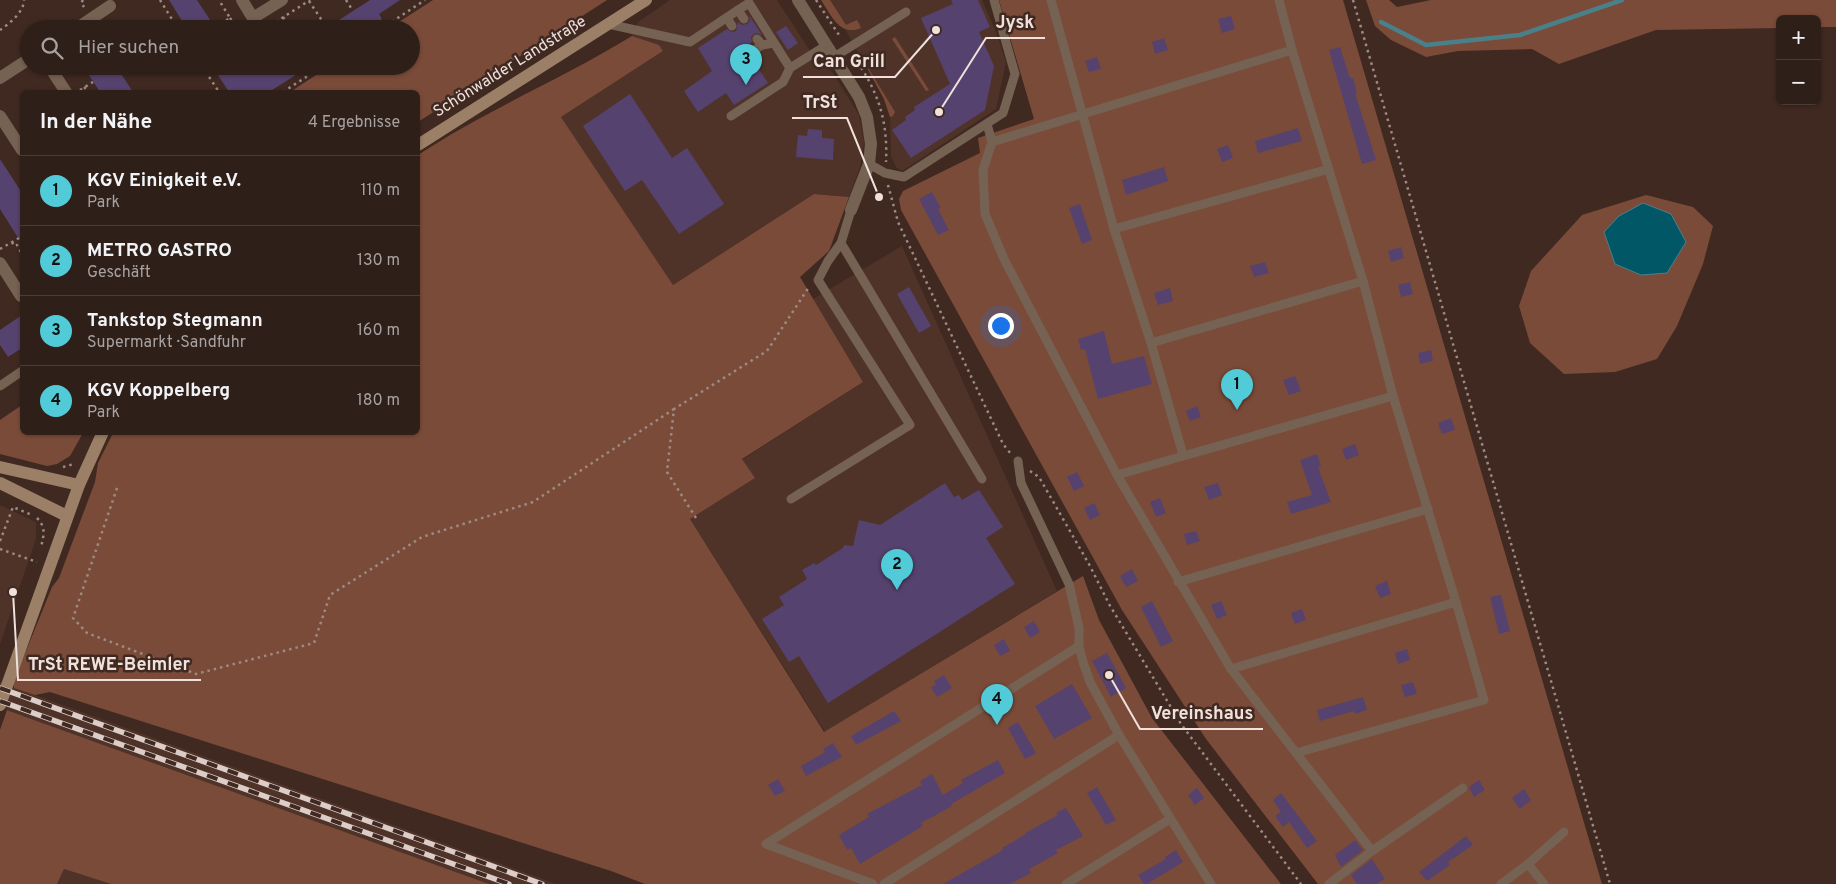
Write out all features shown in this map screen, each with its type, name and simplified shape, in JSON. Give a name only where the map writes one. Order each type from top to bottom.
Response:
[{"type":"main road","name":"Schönwalder Landstraße","points":[[420,144],[646,0]]},
{"type":"main road","points":[[0,704],[67,516],[103,435]]},
{"type":"main road","points":[[0,466],[79,485]]},
{"type":"main road","points":[[0,483],[67,516]]},
{"type":"street","points":[[242,0],[254,18],[282,0]]},
{"type":"street","points":[[798,0],[859,97],[867,117],[871,144],[869,164],[851,210]]},
{"type":"street","points":[[89,20],[110,6]]},
{"type":"street","points":[[0,78],[20,65]]},
{"type":"street","points":[[55,75],[65,90]]},
{"type":"street","points":[[0,116],[20,147]]},
{"type":"street","points":[[0,263],[20,296]]},
{"type":"lane","points":[[869,164],[885,173],[904,177],[1003,113],[1014,74],[994,0]]},
{"type":"lane","points":[[1051,0],[1114,229],[1151,343],[1183,455]]},
{"type":"lane","points":[[1279,0],[1292,50],[1364,281],[1393,396],[1484,700],[1296,753]]},
{"type":"lane","points":[[608,24],[690,42],[706,37],[714,26],[749,3],[790,68]]},
{"type":"lane","points":[[738,10],[744,18]]},
{"type":"lane","points":[[834,57],[906,12]]},
{"type":"lane","points":[[727,18],[732,26]]},
{"type":"lane","points":[[714,26],[720,34]]},
{"type":"lane","points":[[748,51],[759,42],[774,43]]},
{"type":"lane","points":[[731,116],[783,82],[790,68],[827,45]]},
{"type":"lane","points":[[992,142],[1292,50]]},
{"type":"lane","points":[[987,124],[992,142],[984,170],[985,214],[1004,259],[1116,475],[1231,669],[1372,851]]},
{"type":"lane","points":[[1114,229],[1329,169]]},
{"type":"lane","points":[[791,499],[910,425],[818,280],[828,261],[841,243],[851,210]]},
{"type":"lane","points":[[841,243],[982,479]]},
{"type":"lane","points":[[1151,343],[1364,281]]},
{"type":"lane","points":[[0,386],[20,373]]},
{"type":"lane","points":[[1116,475],[1393,396]]},
{"type":"lane","points":[[1018,461],[1021,483],[1069,584],[1078,628],[1079,646],[1090,682],[1118,735],[1210,884]]},
{"type":"lane","points":[[1178,582],[1428,509]]},
{"type":"lane","points":[[1231,669],[1456,602]]},
{"type":"lane","points":[[872,884],[766,844],[1079,646]]},
{"type":"lane","points":[[884,884],[1118,735]]},
{"type":"lane","points":[[1329,884],[1372,851],[1463,788]]},
{"type":"lane","points":[[1066,884],[1170,819]]},
{"type":"lane","points":[[1501,884],[1528,864],[1564,832]]},
{"type":"lane","points":[[1528,864],[1544,884]]},
{"type":"path","points":[[0,30],[12,22],[24,4],[24,0]]},
{"type":"path","points":[[160,0],[172,20]]},
{"type":"path","points":[[218,0],[230,18],[227,20]]},
{"type":"path","points":[[278,20],[310,0],[322,20]]},
{"type":"path","points":[[346,0],[353,11]]},
{"type":"path","points":[[395,20],[425,0]]},
{"type":"path","points":[[1353,0],[1610,884]]},
{"type":"path","points":[[208,75],[218,90]]},
{"type":"path","points":[[286,90],[309,75]]},
{"type":"path","points":[[79,90],[93,82]]},
{"type":"path","points":[[84,87],[87,90]]},
{"type":"path","points":[[885,173],[898,222],[1003,444],[1018,461],[1039,477],[1090,566],[1109,604],[1181,724],[1301,884]]},
{"type":"path","points":[[0,249],[19,238]]},
{"type":"path","points":[[12,242],[14,246],[17,245],[20,250]]},
{"type":"path","points":[[117,488],[73,618],[87,633],[196,674],[314,643],[330,595],[422,537],[533,502],[674,409],[767,351],[810,285],[818,280]]},
{"type":"path","points":[[674,409],[667,472],[696,518]]},
{"type":"path","points":[[59,468],[74,464]]},
{"type":"path","points":[[0,541],[13,507],[38,518],[45,533],[37,562],[0,549]]},
{"type":"shaded area","points":[[433,0],[607,0],[420,121],[420,90],[293,90],[316,75],[420,75],[420,20],[402,20]]},
{"type":"shaded area","points":[[670,0],[777,0],[818,63],[827,67],[833,73],[859,115],[864,142],[860,167],[849,197],[814,194],[673,285],[561,117],[663,51],[659,45],[632,36],[638,22]]},
{"type":"shaded area","points":[[821,0],[982,0],[996,32],[1006,62],[996,109],[902,171],[896,167],[891,156],[890,117],[884,99],[845,29],[838,25]]},
{"type":"shaded area","points":[[821,0],[830,0],[846,25],[857,20],[861,28],[847,30],[842,27],[833,18]]},
{"type":"shaded area","points":[[999,0],[1343,0],[1602,884],[1318,884],[1206,739],[1122,610],[901,210],[899,199],[903,191],[980,153],[978,138],[1034,119]]},
{"type":"shaded area","points":[[1366,0],[1389,0],[1397,7],[1431,0],[1836,0],[1836,27],[1821,27],[1821,15],[1776,15],[1776,28],[1656,30],[1559,64],[1532,49],[1458,51],[1426,57],[1391,40],[1375,26]]},
{"type":"shaded area","points":[[632,36],[659,45],[663,51],[561,117],[673,285],[814,194],[849,197],[829,251],[800,277],[863,382],[742,459],[755,478],[690,519],[824,732],[1083,576],[1099,620],[1152,718],[1281,884],[645,884],[611,871],[50,692],[35,695],[14,688],[13,683],[52,587],[59,578],[95,482],[98,463],[112,435],[420,435],[420,154],[470,123]]},
{"type":"shaded area","points":[[895,37],[929,90],[926,91],[892,39]]},
{"type":"shaded area","points":[[858,51],[895,112],[893,116],[890,117],[884,99]]},
{"type":"shaded area","points":[[1646,195],[1693,207],[1713,226],[1703,264],[1677,326],[1657,359],[1615,372],[1564,374],[1530,343],[1519,306],[1531,271],[1582,215]]},
{"type":"shaded area","points":[[902,246],[1057,591],[825,732],[690,519],[755,478],[742,460],[863,382],[813,299]]},
{"type":"shaded area","points":[[20,406],[20,435],[82,435],[70,456],[57,464],[47,466],[0,454],[0,420]]},
{"type":"shaded area","points":[[0,505],[36,522],[36,539],[0,644]]},
{"type":"shaded area","points":[[0,682],[556,884],[489,884],[23,716],[0,707]]},
{"type":"shaded area","points":[[7,710],[489,884],[111,884],[64,869],[57,884],[0,884],[0,730]]},
{"type":"shaded area","points":[[64,869],[111,884],[57,884]]},
{"type":"water","points":[[1643,203],[1671,214],[1686,242],[1667,273],[1641,275],[1615,264],[1604,232],[1619,216]]},
{"type":"building","points":[[169,0],[197,0],[210,20],[181,20]]},
{"type":"building","points":[[370,0],[400,0],[379,14],[382,19],[381,20],[339,20]]},
{"type":"building","points":[[951,0],[978,0],[990,27],[979,32],[994,66],[985,110],[911,158],[892,130],[906,120],[905,117],[915,110],[914,107],[950,84],[921,18],[953,4]]},
{"type":"building","points":[[749,15],[762,35],[756,33],[751,37],[752,42],[745,47],[743,55],[747,60],[752,59],[768,83],[734,105],[726,93],[698,112],[684,91],[712,71],[698,48],[727,29],[732,32],[736,31],[738,22],[742,25],[747,24],[750,21]]},
{"type":"building","points":[[1231,16],[1235,29],[1222,33],[1218,19]]},
{"type":"building","points":[[786,26],[798,43],[788,50],[776,32]]},
{"type":"building","points":[[1164,38],[1168,50],[1155,54],[1152,42]]},
{"type":"building","points":[[1340,47],[1350,78],[1353,78],[1357,93],[1355,93],[1376,160],[1362,164],[1329,50]]},
{"type":"building","points":[[1097,57],[1101,69],[1089,72],[1085,61]]},
{"type":"building","points":[[89,75],[122,75],[132,90],[99,90]]},
{"type":"building","points":[[218,75],[296,75],[272,90],[228,90]]},
{"type":"building","points":[[630,94],[672,158],[687,148],[724,204],[679,234],[642,180],[625,191],[583,126]]},
{"type":"building","points":[[1298,128],[1302,141],[1258,153],[1255,141]]},
{"type":"building","points":[[808,129],[822,130],[822,138],[834,139],[833,160],[796,157],[798,135],[807,136]]},
{"type":"building","points":[[1228,145],[1233,158],[1222,162],[1217,149]]},
{"type":"building","points":[[0,159],[20,190],[20,241],[0,209]]},
{"type":"building","points":[[1164,167],[1168,181],[1126,195],[1122,180]]},
{"type":"building","points":[[932,192],[941,208],[938,209],[949,230],[938,235],[919,199]]},
{"type":"building","points":[[1080,204],[1092,240],[1082,244],[1069,208]]},
{"type":"building","points":[[1401,247],[1404,258],[1391,262],[1388,251]]},
{"type":"building","points":[[1265,262],[1269,273],[1254,277],[1250,266]]},
{"type":"building","points":[[1410,282],[1413,294],[1401,297],[1398,285]]},
{"type":"building","points":[[909,287],[931,326],[919,333],[897,294]]},
{"type":"building","points":[[1170,288],[1173,301],[1158,305],[1154,293]]},
{"type":"building","points":[[20,316],[20,349],[8,357],[0,345],[0,330]]},
{"type":"building","points":[[1104,331],[1112,364],[1144,356],[1152,384],[1098,399],[1085,349],[1081,350],[1078,339]]},
{"type":"building","points":[[1431,350],[1433,361],[1420,364],[1418,353]]},
{"type":"building","points":[[1295,376],[1301,391],[1289,395],[1283,380]]},
{"type":"building","points":[[1197,406],[1201,417],[1190,421],[1186,411]]},
{"type":"building","points":[[1451,418],[1455,430],[1442,434],[1438,423]]},
{"type":"building","points":[[1355,444],[1359,455],[1346,460],[1342,449]]},
{"type":"building","points":[[1317,454],[1321,466],[1318,467],[1331,502],[1291,514],[1287,502],[1312,495],[1300,460]]},
{"type":"building","points":[[1077,472],[1084,486],[1074,491],[1067,477]]},
{"type":"building","points":[[945,483],[954,497],[959,495],[962,500],[979,490],[1003,527],[986,538],[1015,584],[828,703],[799,656],[789,662],[762,619],[784,605],[779,597],[807,579],[802,570],[814,563],[816,565],[843,548],[844,545],[853,546],[859,520],[880,525]]},
{"type":"building","points":[[1218,483],[1222,495],[1209,500],[1204,487]]},
{"type":"building","points":[[1160,498],[1166,513],[1156,517],[1150,502]]},
{"type":"building","points":[[1094,503],[1100,515],[1090,520],[1084,508]]},
{"type":"building","points":[[1196,531],[1200,541],[1187,545],[1184,534]]},
{"type":"building","points":[[1132,569],[1138,581],[1126,587],[1120,576]]},
{"type":"building","points":[[1387,581],[1391,594],[1380,598],[1375,586]]},
{"type":"building","points":[[1501,595],[1510,631],[1499,634],[1490,597]]},
{"type":"building","points":[[1152,601],[1173,641],[1161,647],[1141,607]]},
{"type":"building","points":[[1221,601],[1227,615],[1217,619],[1211,605]]},
{"type":"building","points":[[1302,609],[1306,620],[1295,624],[1291,613]]},
{"type":"building","points":[[1034,621],[1040,632],[1030,638],[1024,627]]},
{"type":"building","points":[[1004,639],[1010,651],[1000,656],[994,645]]},
{"type":"building","points":[[1407,649],[1410,660],[1398,664],[1395,653]]},
{"type":"building","points":[[1107,653],[1126,688],[1111,697],[1092,661]]},
{"type":"building","points":[[944,675],[952,688],[937,697],[931,687],[936,685],[934,681]]},
{"type":"building","points":[[1413,682],[1417,694],[1405,697],[1401,685]]},
{"type":"building","points":[[1072,684],[1092,718],[1054,739],[1035,706]]},
{"type":"building","points":[[1363,697],[1367,710],[1355,714],[1354,711],[1320,721],[1317,710]]},
{"type":"building","points":[[894,711],[901,721],[856,745],[851,736]]},
{"type":"building","points":[[1018,722],[1036,753],[1025,759],[1008,728]]},
{"type":"building","points":[[833,743],[842,757],[806,776],[801,766],[825,752],[823,749]]},
{"type":"building","points":[[998,760],[1005,773],[951,804],[952,806],[921,823],[923,826],[860,864],[851,848],[847,850],[839,835],[869,817],[867,814],[922,785],[920,781],[932,774],[943,795],[963,783],[961,780]]},
{"type":"building","points":[[778,779],[785,791],[775,796],[768,785]]},
{"type":"building","points":[[1479,780],[1485,790],[1474,797],[1469,787]]},
{"type":"building","points":[[1097,787],[1116,820],[1106,825],[1087,793]]},
{"type":"building","points":[[1197,788],[1204,798],[1195,805],[1188,795]]},
{"type":"building","points":[[1524,789],[1531,800],[1520,809],[1512,798]]},
{"type":"building","points":[[1281,793],[1317,841],[1307,848],[1289,822],[1283,827],[1275,816],[1281,812],[1273,800]]},
{"type":"building","points":[[1066,808],[1083,836],[1056,850],[1058,853],[1029,869],[1031,873],[1010,884],[943,884],[1003,850],[1002,848],[1058,815],[1056,813]]},
{"type":"building","points":[[1466,836],[1473,845],[1448,862],[1450,865],[1427,881],[1419,872]]},
{"type":"building","points":[[1355,840],[1363,850],[1341,867],[1335,855]]},
{"type":"building","points":[[1176,850],[1183,862],[1144,884],[1138,875],[1166,859],[1165,857]]},
{"type":"building","points":[[1372,859],[1385,879],[1376,884],[1357,884],[1351,875]]},
{"type":"waterway","points":[[1381,22],[1426,45],[1520,35],[1622,0]]},
{"type":"railway","points":[[0,688],[542,884]]},
{"type":"railway","points":[[0,701],[509,884]]},
{"type":"place","name":"Can Grill","points":[[936,30]]},
{"type":"place","name":"Tankstop Stegmann","points":[[746,85]]},
{"type":"place","name":"Jysk","points":[[939,112]]},
{"type":"place","name":"TrSt","points":[[879,197]]},
{"type":"place","name":"KGV Einigkeit e.V.","points":[[1237,410]]},
{"type":"place","name":"METRO GASTRO","points":[[897,590]]},
{"type":"place","name":"TrSt REWE-Beimler","points":[[13,592]]},
{"type":"place","name":"Vereinshaus","points":[[1109,675]]},
{"type":"place","name":"KGV Koppelberg","points":[[997,725]]}]
